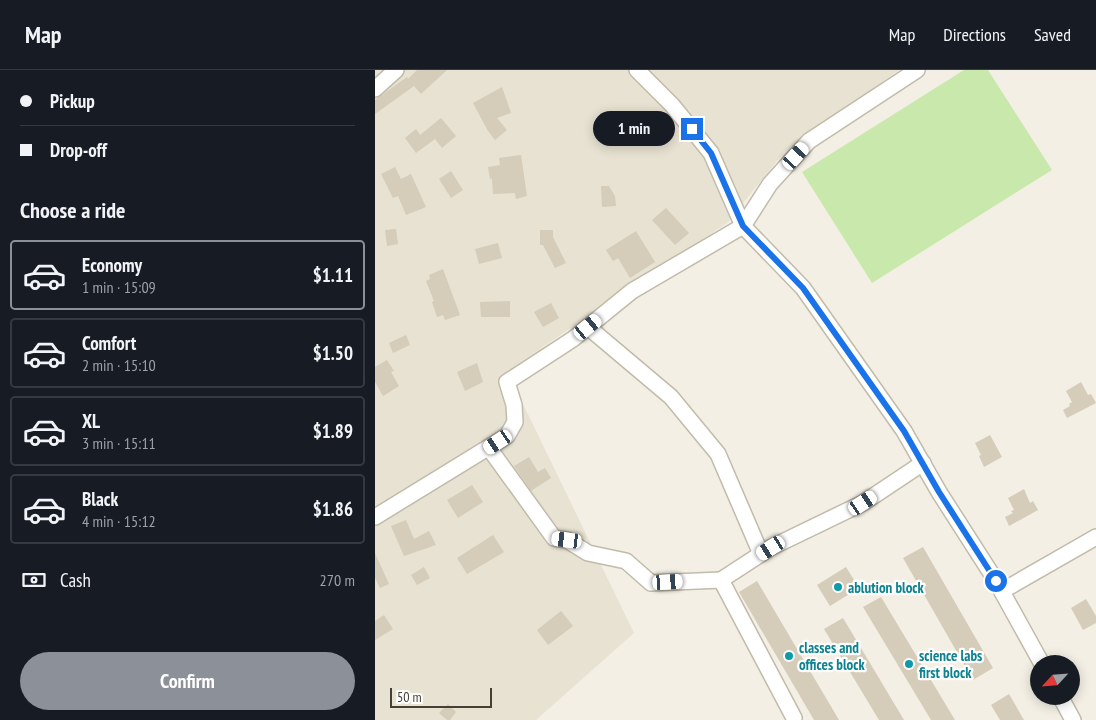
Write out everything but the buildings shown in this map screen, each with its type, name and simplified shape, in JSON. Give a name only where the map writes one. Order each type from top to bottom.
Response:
[{"type":"street","points":[[375,89],[396,70]]},
{"type":"street","points":[[637,70],[672,105],[711,153],[743,226],[803,288],[904,431],[1002,592],[1037,655]]},
{"type":"street","points":[[375,517],[507,436],[515,422],[514,405],[507,382],[573,339],[632,291],[743,226],[770,184],[809,141],[917,70]]},
{"type":"street","points":[[588,327],[671,397],[718,454],[761,554]]},
{"type":"street","points":[[489,448],[554,538],[567,540],[588,553],[625,561],[651,583],[721,580],[761,554],[863,503],[923,463]]},
{"type":"street","points":[[1002,592],[1096,537]]},
{"type":"street","points":[[721,580],[793,719]]},
{"type":"street","points":[[1065,705],[1073,720]]},
{"type":"shaded area","points":[[375,70],[899,70],[784,152],[727,223],[507,371],[634,633],[536,720],[375,720]]},
{"type":"green space","points":[[964,70],[988,70],[1052,170],[872,283],[802,172]]},
{"type":"place","name":"ablution block","points":[[838,587]]},
{"type":"place","name":"classes and offices block","points":[[789,656]]},
{"type":"place","name":"science labs first block","points":[[909,664]]},
{"type":"route","points":[[692,129],[711,153],[743,226],[803,288],[904,431],[939,492],[996,581]]}]
